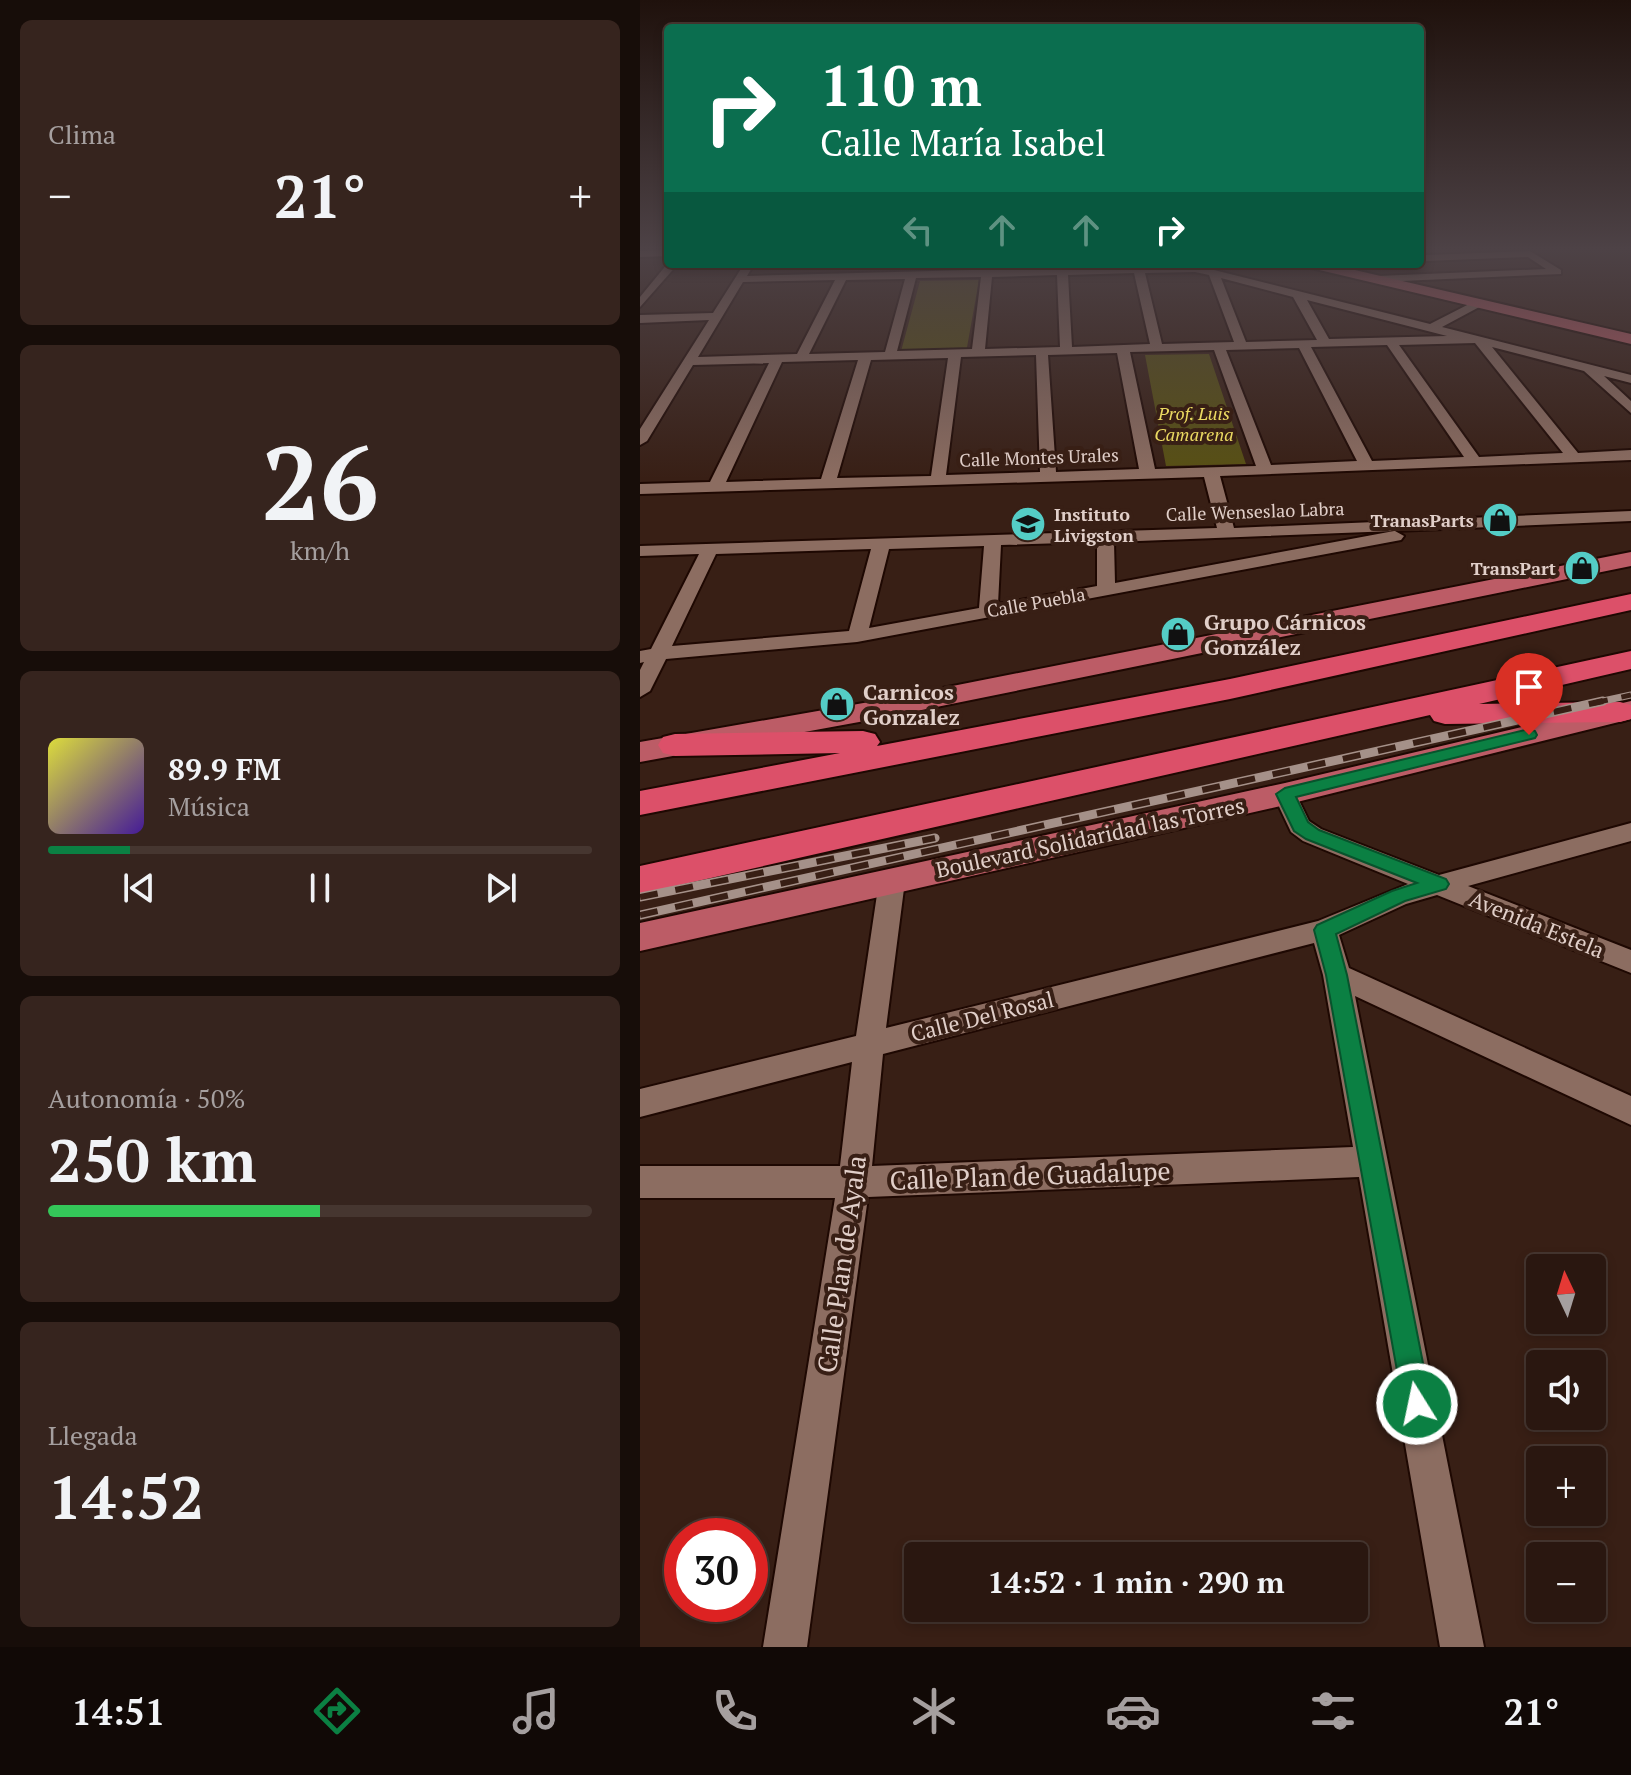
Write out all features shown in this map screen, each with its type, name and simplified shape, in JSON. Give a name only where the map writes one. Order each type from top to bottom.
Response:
[{"type":"highway","points":[[640,803],[952,740],[1230,689],[1631,602]]},
{"type":"highway","points":[[640,880],[1631,660]]},
{"type":"highway","points":[[1392,712],[1499,715],[1626,711]]},
{"type":"highway","points":[[675,745],[952,740]]},
{"type":"main road","points":[[1575,326],[1631,339]]},
{"type":"main road","points":[[640,752],[892,707],[1631,559]]},
{"type":"main road","name":"Boulevard Solidaridad las Torres","points":[[640,937],[1285,794],[1626,711]]},
{"type":"street","points":[[640,441],[712,326]]},
{"type":"street","points":[[801,358],[817,326]]},
{"type":"street","points":[[890,356],[898,326]]},
{"type":"street","points":[[978,354],[981,326]]},
{"type":"street","points":[[1065,326],[1066,351]]},
{"type":"street","points":[[1152,326],[1157,348]]},
{"type":"street","points":[[1234,326],[1242,346]]},
{"type":"street","points":[[1315,326],[1325,343]]},
{"type":"street","points":[[1423,326],[1631,379]]},
{"type":"street","points":[[1432,328],[1437,326]]},
{"type":"street","points":[[1447,332],[1456,326]]},
{"type":"street","points":[[692,361],[1476,340]]},
{"type":"street","points":[[1476,340],[1574,457]]},
{"type":"street","points":[[1390,341],[1474,461]]},
{"type":"street","points":[[1303,344],[1366,464]]},
{"type":"street","points":[[1219,347],[1265,469]]},
{"type":"street","points":[[1123,349],[1148,474]]},
{"type":"street","points":[[1042,352],[1048,477]]},
{"type":"street","points":[[938,480],[955,355]]},
{"type":"street","points":[[828,483],[866,356]]},
{"type":"street","points":[[716,486],[777,359]]},
{"type":"street","points":[[1588,367],[1631,409]]},
{"type":"street","name":"Calle Montes Urales","points":[[640,489],[1211,472],[1631,455]]},
{"type":"street","points":[[1211,472],[1218,533],[1217,570]]},
{"type":"street","name":"Calle Wenseslao Labra","points":[[640,551],[1218,533],[1631,516]]},
{"type":"street","name":"Calle Puebla","points":[[648,655],[699,647],[785,644],[857,636],[1374,542],[1428,524]]},
{"type":"street","points":[[1105,536],[1106,590]]},
{"type":"street","points":[[988,611],[993,540]]},
{"type":"street","points":[[857,636],[882,542]]},
{"type":"street","points":[[640,691],[648,655],[711,547]]},
{"type":"street","name":"Avenida Estela","points":[[1285,794],[1300,826],[1312,835],[1631,962]]},
{"type":"street","name":"Calle Del Rosal","points":[[640,1103],[1324,930],[1399,896],[1631,832]]},
{"type":"street","name":"Calle Plan de Ayala","points":[[785,1647],[854,1182],[892,881]]},
{"type":"street","points":[[1324,930],[1337,975],[1462,1647]]},
{"type":"street","points":[[1337,975],[1631,1111]]},
{"type":"street","name":"Calle Plan de Guadalupe","points":[[640,1182],[854,1182],[1372,1161]]},
{"type":"green space","points":[[908,326],[971,326],[966,353],[900,355]]},
{"type":"green space","name":"Prof. Luis Camarena","points":[[1209,354],[1246,464],[1166,466],[1145,355]]},
{"type":"railway","points":[[1594,703],[1631,695]]},
{"type":"railway","points":[[1594,703],[1603,701]]},
{"type":"railway","points":[[640,915],[1594,703]]},
{"type":"railway","points":[[640,897],[935,838]]},
{"type":"place","name":"TranasParts","points":[[1500,520]]},
{"type":"place","name":"Instituto Livigston","points":[[1028,524]]},
{"type":"place","name":"TransPart","points":[[1582,568]]},
{"type":"place","name":"Grupo Cárnicos González","points":[[1178,634]]},
{"type":"place","name":"Carnicos Gonzalez","points":[[837,704]]},
{"type":"route","points":[[1417,1404],[1337,975],[1324,930],[1399,896],[1439,884],[1312,835],[1300,826],[1285,794],[1529,735]]}]
